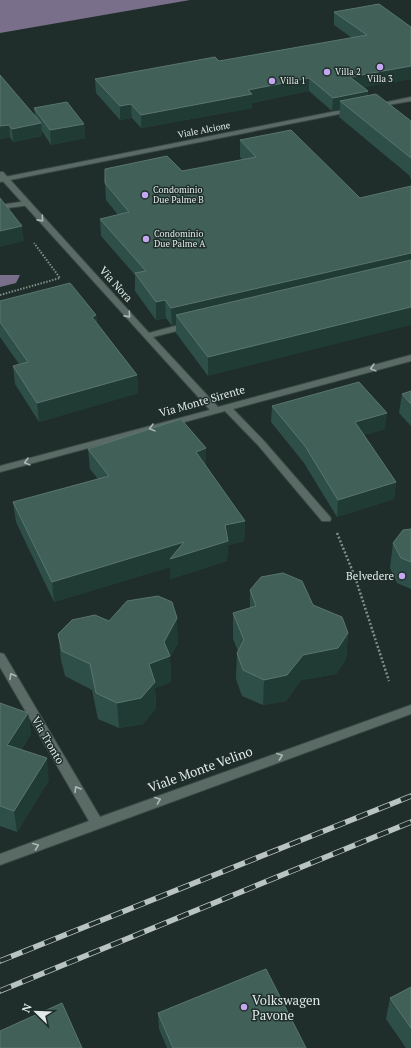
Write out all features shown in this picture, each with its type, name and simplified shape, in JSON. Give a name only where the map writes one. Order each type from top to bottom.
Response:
[{"type":"street","points":[[365,108],[411,98]]},
{"type":"street","name":"Viale Alcione","points":[[2,177],[358,109]]},
{"type":"street","name":"Via Nora","points":[[2,177],[215,410]]},
{"type":"street","points":[[0,207],[27,204]]},
{"type":"street","points":[[146,336],[199,323]]},
{"type":"street","name":"Via Monte Sirente","points":[[0,470],[254,399],[411,358]]},
{"type":"street","points":[[226,407],[261,443],[326,519]]},
{"type":"street","name":"Via Tronto","points":[[0,657],[96,822]]},
{"type":"street","name":"Viale Monte Velino","points":[[0,860],[96,822],[411,709]]},
{"type":"path","points":[[0,295],[60,278],[34,245],[35,241]]},
{"type":"path","points":[[326,519],[335,530],[355,577],[389,681]]},
{"type":"shaded area","points":[[0,0],[190,0],[0,33]]},
{"type":"shaded area","points":[[0,275],[20,275],[16,283],[0,287]]},
{"type":"building","points":[[379,4],[411,27],[411,66],[350,77],[368,91],[333,98],[309,78],[248,90],[252,94],[141,115],[131,104],[120,106],[95,79],[215,57],[219,61],[367,35],[334,12]]},
{"type":"building","points":[[0,75],[41,123],[12,129],[9,125],[0,126]]},
{"type":"building","points":[[376,94],[411,121],[411,158],[340,101]]},
{"type":"building","points":[[67,102],[84,124],[50,130],[34,108]]},
{"type":"building","points":[[291,130],[360,198],[411,186],[411,253],[171,308],[165,300],[156,302],[135,273],[146,271],[100,219],[129,212],[105,183],[105,169],[167,156],[182,171],[256,157],[240,140]]},
{"type":"building","points":[[0,198],[22,226],[0,231]]},
{"type":"building","points":[[411,260],[411,307],[208,357],[176,315]]},
{"type":"building","points":[[70,283],[96,315],[92,317],[137,375],[37,403],[13,366],[28,362],[0,322],[0,301]]},
{"type":"building","points":[[359,382],[387,413],[355,422],[396,482],[338,500],[305,446],[272,406]]},
{"type":"building","points":[[411,391],[411,404],[402,394]]},
{"type":"building","points":[[181,419],[206,448],[196,452],[245,521],[225,525],[228,541],[170,559],[184,542],[52,582],[13,502],[109,476],[88,449]]},
{"type":"building","points":[[411,529],[411,562],[401,558],[393,543],[403,530]]},
{"type":"building","points":[[283,573],[302,581],[313,605],[342,617],[348,633],[338,648],[303,655],[287,675],[264,680],[243,670],[237,653],[244,640],[233,613],[256,606],[250,590],[261,577]]},
{"type":"building","points":[[158,596],[172,602],[177,618],[164,642],[170,656],[149,664],[155,682],[141,698],[117,703],[96,693],[90,664],[62,651],[58,634],[72,620],[95,615],[109,621],[127,601]]},
{"type":"building","points":[[0,703],[28,713],[7,745],[47,758],[14,811],[0,806]]},
{"type":"building","name":"Volkswagen Pavone","points":[[266,969],[306,1048],[173,1048],[158,1013]]},
{"type":"building","points":[[411,987],[411,1028],[390,998]]},
{"type":"building","points":[[62,1003],[82,1048],[0,1048],[0,1031]]},
{"type":"railway","points":[[0,961],[411,796]]},
{"type":"railway","points":[[0,991],[411,822]]},
{"type":"place","name":"Villa 3","points":[[380,67]]},
{"type":"place","name":"Villa 2","points":[[327,72]]},
{"type":"place","name":"Villa 1","points":[[272,81]]},
{"type":"place","name":"Condominio Due Palme B","points":[[145,195]]},
{"type":"place","name":"Condominio Due Palme A","points":[[146,239]]},
{"type":"place","name":"Belvedere","points":[[402,576]]},
{"type":"place","name":"Volkswagen Pavone","points":[[244,1007]]}]
